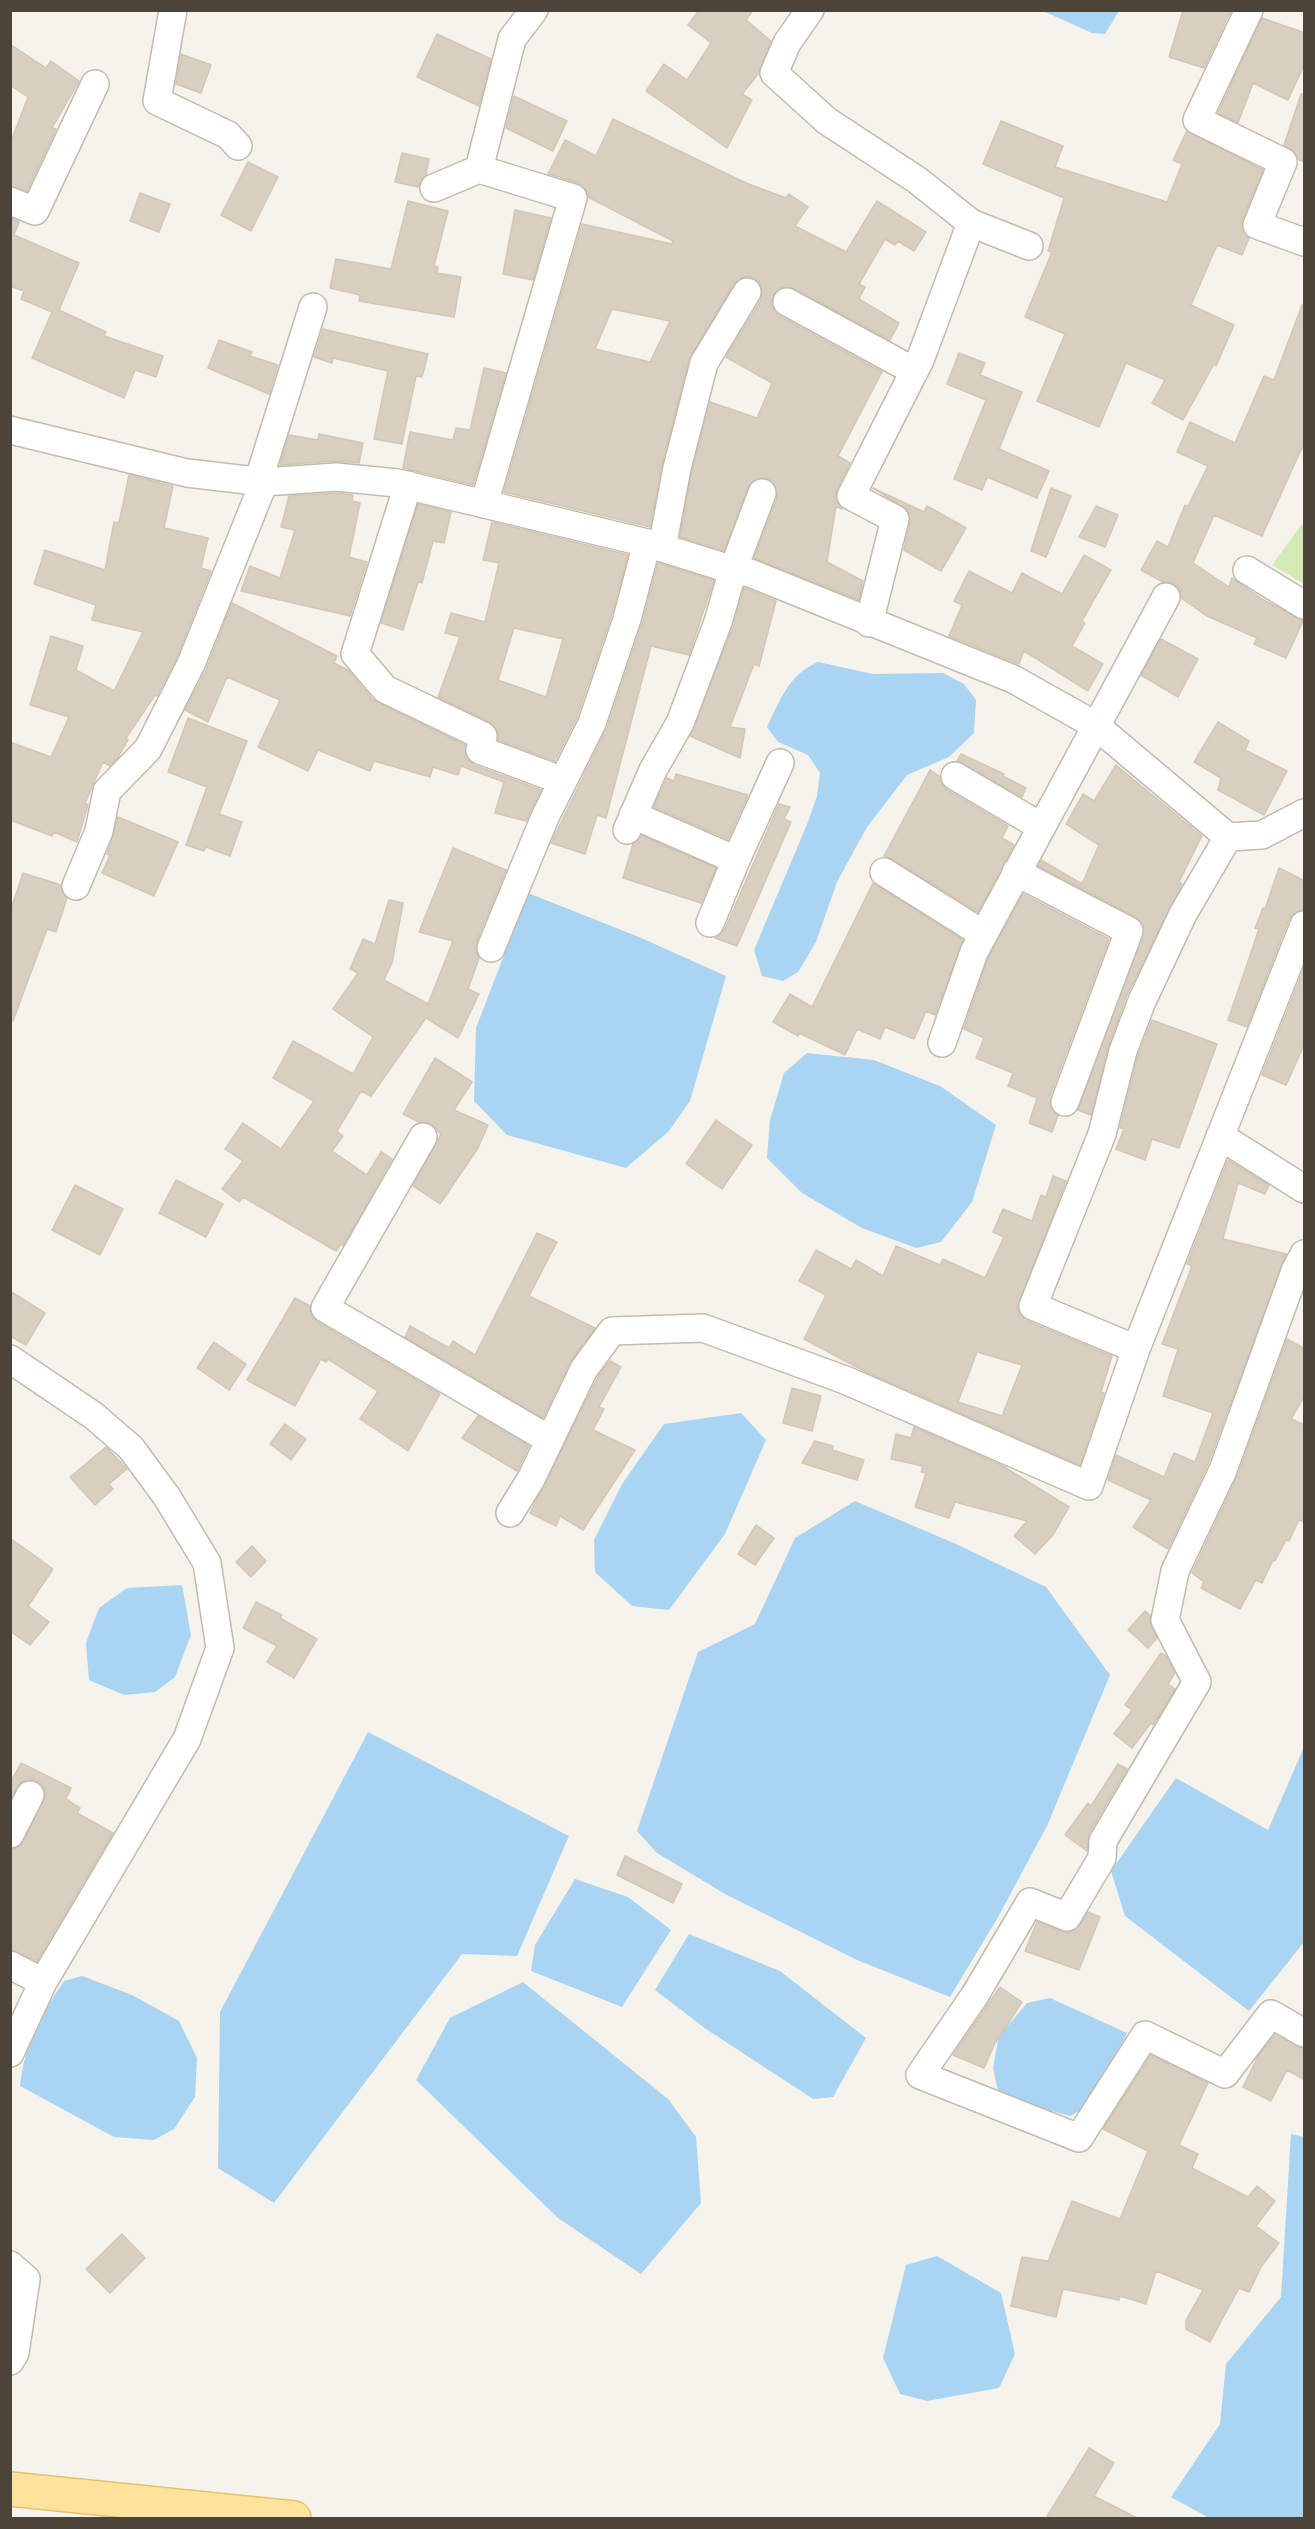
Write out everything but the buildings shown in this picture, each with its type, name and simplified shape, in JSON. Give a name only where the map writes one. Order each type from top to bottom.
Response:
[{"type":"main road","points":[[10,2489],[294,2518]]},
{"type":"street","points":[[173,10],[157,101],[228,135],[238,146]]},
{"type":"street","points":[[479,169],[512,39],[534,10]]},
{"type":"street","points":[[810,10],[787,43],[774,73],[827,121],[917,180],[971,223],[1029,246]]},
{"type":"street","points":[[1249,10],[1197,120],[1283,162],[1257,225],[1305,242]]},
{"type":"street","points":[[10,201],[35,211],[95,84]]},
{"type":"street","points":[[434,188],[479,169],[573,198],[484,504]]},
{"type":"street","points":[[869,623],[895,519],[851,496],[914,371],[971,223]]},
{"type":"street","points":[[491,948],[545,817],[592,723],[627,619],[655,546],[704,363],[747,292]]},
{"type":"street","points":[[787,302],[914,371]]},
{"type":"street","points":[[76,886],[99,831],[107,791],[148,749],[191,664],[261,482],[313,307]]},
{"type":"street","points":[[10,430],[187,473],[261,482],[336,477],[408,485],[655,546],[750,573],[869,623],[1013,679],[1095,724],[1228,837],[1262,835],[1305,813]]},
{"type":"street","points":[[408,485],[355,654],[385,689],[483,736],[480,750],[563,781]]},
{"type":"street","points":[[736,860],[630,822],[653,770],[680,723],[718,622],[733,570],[762,493]]},
{"type":"street","points":[[1247,570],[1305,605]]},
{"type":"street","points":[[942,1043],[974,952],[983,934],[1166,597]]},
{"type":"street","points":[[710,923],[780,763]]},
{"type":"street","points":[[955,776],[1040,826]]},
{"type":"street","points":[[1136,1349],[1033,1306],[1102,1134],[1124,1052],[1142,1001],[1183,914],[1228,837]]},
{"type":"street","points":[[884,872],[983,934]]},
{"type":"street","points":[[1016,872],[1129,931],[1065,1102]]},
{"type":"street","points":[[510,1513],[531,1479],[584,1368],[612,1331],[703,1328],[845,1380],[1089,1486],[1136,1349],[1305,925]]},
{"type":"street","points":[[1220,1136],[1305,1189]]},
{"type":"street","points":[[423,1137],[326,1308],[550,1440]]},
{"type":"street","points":[[1305,1254],[1295,1271],[1223,1470],[1175,1571],[1165,1620],[1197,1682],[1103,1841],[1102,1858],[1067,1917],[1030,1902],[975,1995],[920,2075],[1079,2138],[1145,2035],[1225,2074],[1271,2014],[1305,2033]]},
{"type":"street","points":[[10,1359],[94,1416],[131,1448],[167,1497],[207,1563],[220,1648],[187,1740],[43,1982],[10,2053]]},
{"type":"street","points":[[10,1834],[30,1795]]},
{"type":"street","points":[[10,1965],[43,1982]]},
{"type":"street","points":[[10,2265],[26,2280],[15,2353],[10,2361]]},
{"type":"green space","points":[[1302,524],[1304,526],[1304,584],[1272,565]]},
{"type":"water","points":[[1043,11],[1119,11],[1105,34],[1092,33]]},
{"type":"water","points":[[818,662],[873,674],[943,673],[964,684],[976,700],[974,733],[949,757],[907,775],[867,827],[837,882],[816,942],[798,972],[783,981],[762,976],[754,950],[808,822],[817,796],[820,773],[808,755],[778,742],[767,727],[786,689],[800,673]]},
{"type":"water","points":[[528,893],[639,937],[726,976],[690,1101],[669,1131],[626,1168],[507,1135],[474,1101],[476,1028]]},
{"type":"water","points":[[807,1053],[874,1060],[940,1086],[996,1125],[972,1202],[941,1242],[916,1248],[862,1228],[802,1193],[767,1158],[770,1120],[784,1073]]},
{"type":"water","points":[[741,1413],[766,1440],[725,1534],[669,1610],[632,1606],[595,1572],[594,1540],[622,1484],[664,1424]]},
{"type":"water","points":[[855,1501],[956,1544],[1046,1587],[1110,1675],[1047,1826],[997,1919],[950,1997],[857,1960],[725,1894],[657,1853],[637,1831],[698,1652],[755,1624],[795,1538]]},
{"type":"water","points":[[182,1585],[191,1635],[175,1677],[155,1692],[124,1695],[89,1680],[86,1643],[99,1608],[127,1588]]},
{"type":"water","points":[[368,1732],[569,1836],[517,1956],[462,1954],[274,2203],[218,2168],[220,2012]]},
{"type":"water","points":[[1304,1747],[1304,1942],[1249,2011],[1125,1916],[1111,1871],[1176,1778],[1268,1830]]},
{"type":"water","points":[[575,1879],[628,1897],[671,1930],[622,2007],[531,1971],[535,1945]]},
{"type":"water","points":[[689,1934],[780,1971],[866,2038],[833,2097],[813,2099],[706,2029],[655,1990]]},
{"type":"water","points":[[82,1976],[132,1995],[179,2021],[197,2058],[195,2097],[174,2129],[154,2140],[114,2137],[20,2086],[30,2043],[41,2018],[64,1981]]},
{"type":"water","points":[[523,1982],[668,2099],[696,2137],[701,2203],[641,2274],[558,2218],[416,2080],[450,2018]]},
{"type":"water","points":[[1050,1998],[1127,2033],[1093,2103],[1070,2116],[999,2096],[993,2068],[999,2036],[1027,2003]]},
{"type":"water","points":[[1291,2134],[1304,2137],[1304,2518],[1209,2518],[1171,2497],[1220,2424],[1226,2364],[1281,2297]]},
{"type":"water","points":[[937,2256],[1001,2293],[1015,2354],[999,2388],[927,2401],[900,2394],[883,2358],[906,2265]]}]
